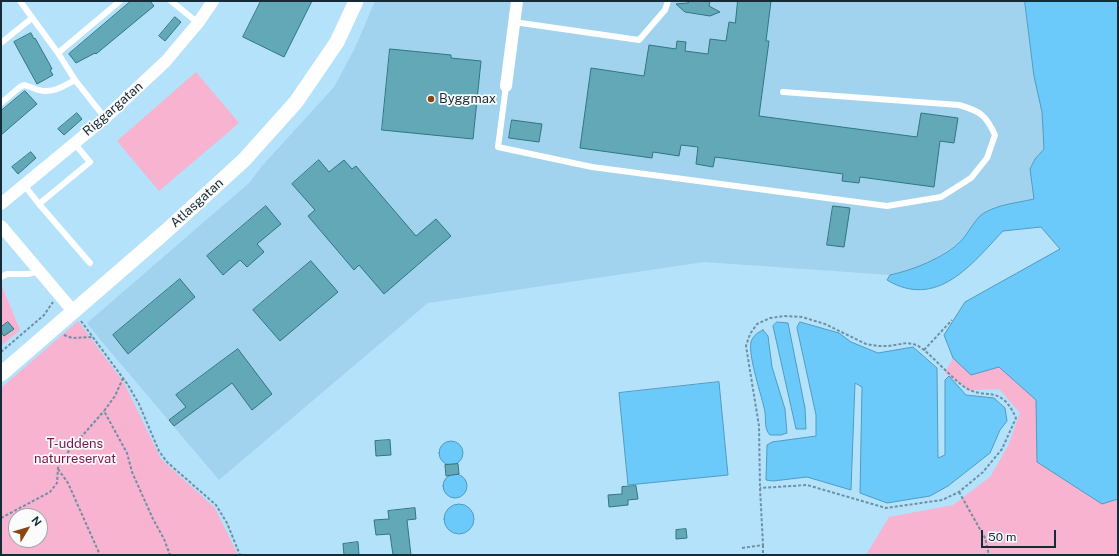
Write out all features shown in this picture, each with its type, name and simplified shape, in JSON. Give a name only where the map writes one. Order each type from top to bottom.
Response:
[{"type":"street","name":"Riggargatan","points":[[1,204],[105,118],[166,61],[198,23],[213,1]]},
{"type":"street","name":"Atlasgatan","points":[[1,374],[76,315],[250,154],[296,102],[337,42],[356,1]]},
{"type":"street","points":[[506,86],[517,1]]},
{"type":"street","points":[[1,226],[76,315]]},
{"type":"lane","points":[[20,1],[58,53],[75,80],[105,118]]},
{"type":"lane","points":[[58,53],[120,1]]},
{"type":"lane","points":[[171,1],[198,23]]},
{"type":"lane","points":[[514,22],[639,40],[665,10],[668,1]]},
{"type":"lane","points":[[1,43],[32,18]]},
{"type":"lane","points":[[1,103],[24,85],[47,91],[61,88],[75,80]]},
{"type":"lane","points":[[506,86],[498,147],[592,167],[886,206],[941,197],[971,178],[988,158],[996,135],[989,121],[975,110],[959,105],[782,92]]},
{"type":"lane","points":[[39,204],[90,162],[74,143]]},
{"type":"lane","points":[[24,185],[90,263]]},
{"type":"lane","points":[[1,277],[8,274],[29,274],[39,270]]},
{"type":"path","points":[[1,352],[44,315],[58,293]]},
{"type":"path","points":[[76,315],[123,378],[139,404],[159,451],[172,467],[216,505],[227,523],[240,555]]},
{"type":"path","points":[[760,488],[807,485],[886,508],[942,500],[959,492],[983,472],[1002,449],[1016,418],[1002,398],[995,394],[974,391],[964,386],[917,345],[907,343],[888,346],[866,344],[825,324],[802,317],[784,316],[770,318],[757,324],[750,334],[746,346],[760,426],[760,488],[763,555]]},
{"type":"path","points":[[924,350],[952,320]]},
{"type":"path","points":[[60,334],[72,338],[93,337]]},
{"type":"path","points":[[1,518],[50,492],[57,482],[58,468],[62,460],[104,411],[115,396],[123,378]]},
{"type":"path","points":[[104,411],[127,453],[132,472],[152,519],[164,539],[170,555]]},
{"type":"path","points":[[58,468],[68,483],[100,555]]},
{"type":"path","points":[[959,492],[985,538],[989,555]]},
{"type":"path","points":[[742,548],[763,545]]},
{"type":"shaded area","points":[[375,1],[1025,1],[1034,76],[1042,112],[1044,149],[1035,159],[1030,169],[1034,199],[994,207],[982,214],[960,242],[934,260],[906,271],[890,275],[704,262],[428,303],[219,480],[87,323],[249,183],[262,166],[334,87],[355,48]]},
{"type":"green space","points":[[196,72],[239,123],[159,191],[117,141]]},
{"type":"green space","points":[[1034,76],[1118,320],[1118,555],[866,555],[889,517],[953,505],[990,477],[1008,446],[1020,413],[999,389],[970,390],[945,373],[953,358],[944,335],[965,302],[1060,249],[1041,227],[1003,231],[1060,198],[1030,169],[1035,159],[1044,149],[1042,112]]},
{"type":"green space","points":[[1,284],[20,330],[1,346]]},
{"type":"green space","name":"T-uddens naturreservat","points":[[78,321],[124,383],[161,459],[215,508],[238,555],[1,555],[1,388]]},
{"type":"water","points":[[1025,1],[1118,1],[1118,499],[1102,504],[1037,462],[1036,400],[999,367],[971,375],[953,358],[944,335],[965,302],[1060,249],[1041,227],[1003,231],[966,269],[952,279],[938,286],[922,290],[905,288],[887,280],[890,275],[918,267],[946,253],[964,238],[978,218],[984,213],[1002,206],[1034,199],[1030,169],[1035,159],[1044,149],[1042,112],[1034,76]]},
{"type":"water","points":[[777,322],[788,323],[805,408],[806,429],[796,429],[773,326]]},
{"type":"water","points":[[800,322],[839,333],[851,342],[878,353],[913,347],[937,368],[938,458],[945,455],[945,380],[949,376],[966,395],[994,398],[1005,408],[1007,421],[1000,430],[990,453],[948,486],[930,496],[887,503],[860,493],[862,387],[855,383],[851,490],[807,477],[773,481],[766,480],[767,445],[772,442],[816,436],[816,415],[797,328]]},
{"type":"water","points":[[763,330],[768,336],[772,367],[785,409],[787,433],[781,435],[770,435],[768,433],[765,412],[752,357],[751,342],[756,334]]},
{"type":"water","points":[[719,382],[728,475],[628,485],[619,393]]},
{"type":"water","points":[[451,441],[459,445],[463,453],[459,461],[451,465],[443,461],[439,453],[443,445]]},
{"type":"water","points":[[455,474],[463,478],[467,486],[463,494],[455,498],[447,494],[443,486],[447,478]]},
{"type":"water","points":[[459,504],[470,508],[474,519],[470,530],[459,534],[448,530],[444,519],[448,508]]},
{"type":"building","points":[[131,1],[150,1],[154,6],[96,54],[95,53],[76,63],[69,54]]},
{"type":"building","points":[[261,1],[312,1],[284,57],[243,37]]},
{"type":"building","points":[[688,1],[710,1],[709,6],[720,12],[710,16],[685,12],[676,4],[688,3]]},
{"type":"building","points":[[738,1],[771,1],[766,41],[769,41],[759,116],[917,137],[921,113],[958,118],[954,143],[940,141],[934,187],[860,177],[859,183],[842,181],[843,174],[715,157],[713,167],[696,164],[698,147],[681,145],[679,156],[653,152],[652,158],[580,148],[591,68],[644,76],[649,45],[676,49],[677,41],[686,42],[685,51],[708,54],[710,39],[726,41],[729,22],[735,23]]},
{"type":"building","points":[[175,17],[181,22],[165,41],[159,36]]},
{"type":"building","points":[[31,33],[49,63],[52,69],[50,70],[53,75],[37,84],[14,42]]},
{"type":"building","name":"Byggmax","points":[[390,49],[451,55],[451,58],[481,61],[473,139],[382,130]]},
{"type":"building","points":[[25,91],[37,104],[1,135],[1,111]]},
{"type":"building","points":[[77,113],[82,119],[64,135],[58,129]]},
{"type":"building","points":[[512,120],[542,124],[539,142],[509,138]]},
{"type":"building","points":[[31,152],[36,158],[18,174],[12,167]]},
{"type":"building","points":[[319,160],[329,172],[344,160],[352,169],[356,166],[416,236],[436,219],[451,236],[384,294],[359,265],[354,270],[308,216],[315,210],[292,184]]},
{"type":"building","points":[[266,206],[281,224],[257,244],[264,252],[247,267],[240,260],[223,275],[207,256]]},
{"type":"building","points":[[833,206],[850,208],[844,247],[827,245]]},
{"type":"building","points":[[311,261],[338,292],[280,341],[253,310]]},
{"type":"building","points":[[180,279],[195,297],[128,354],[113,335]]},
{"type":"building","points":[[8,322],[14,329],[4,336],[1,332],[1,327]]},
{"type":"building","points":[[238,349],[272,394],[252,410],[232,383],[174,426],[169,420],[186,407],[176,395]]},
{"type":"building","points":[[390,440],[391,455],[376,456],[375,441]]},
{"type":"building","points":[[458,464],[459,474],[446,476],[445,465]]},
{"type":"building","points":[[636,486],[638,499],[628,500],[628,505],[609,507],[608,495],[622,494],[622,487]]},
{"type":"building","points":[[415,508],[416,519],[407,520],[411,555],[393,555],[390,534],[376,535],[374,520],[389,519],[388,511]]},
{"type":"building","points":[[686,529],[687,538],[676,539],[676,530]]},
{"type":"building","points":[[358,542],[359,555],[344,555],[343,544]]},
{"type":"place","name":"Byggmax","points":[[431,99]]}]
